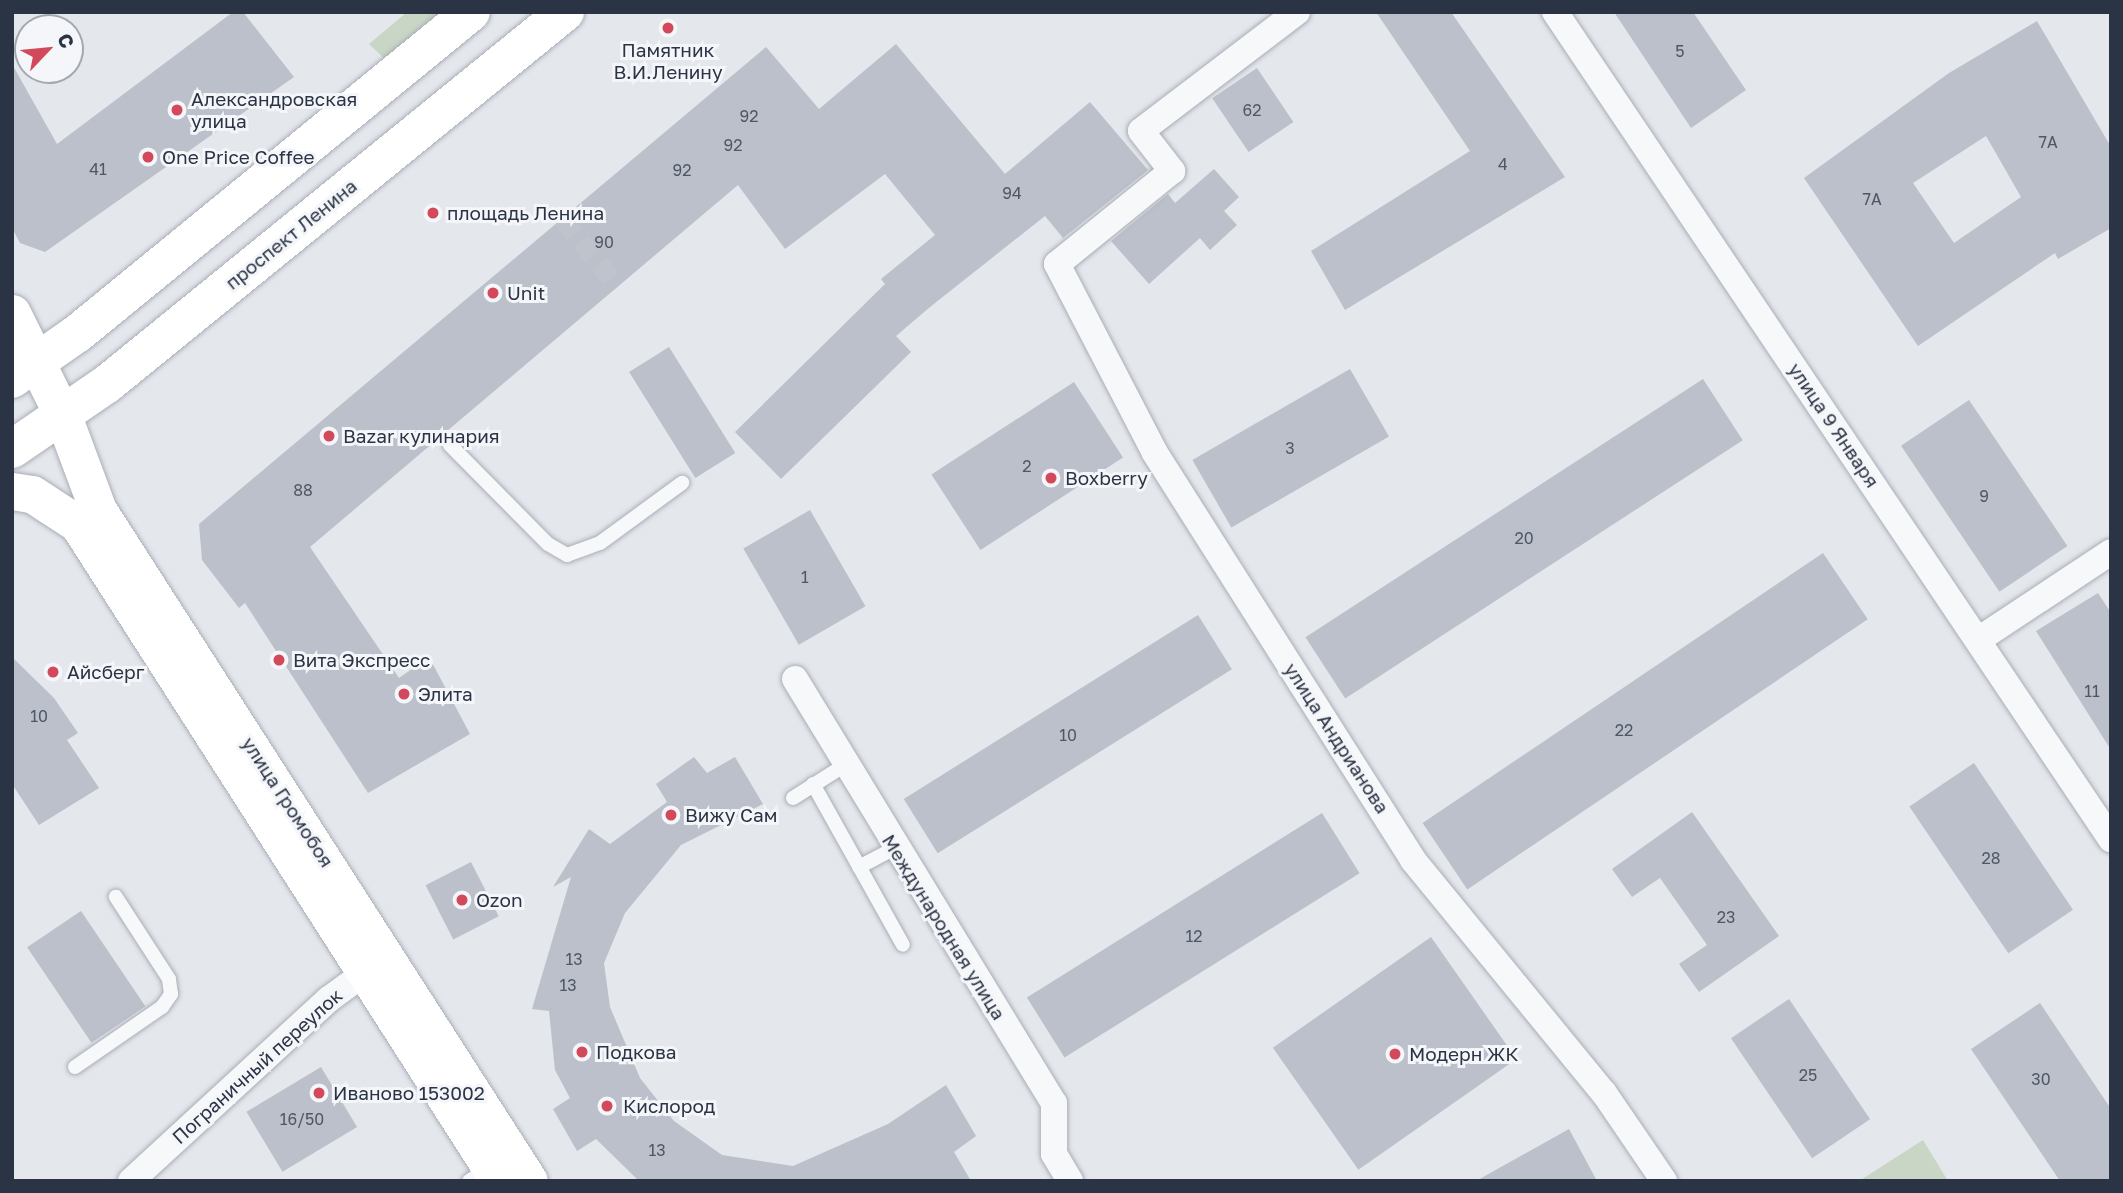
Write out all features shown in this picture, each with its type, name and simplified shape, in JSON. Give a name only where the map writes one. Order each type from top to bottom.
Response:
[{"type":"highway","points":[[24,371],[471,12]]},
{"type":"highway","name":"проспект Ленина","points":[[12,449],[63,416],[565,12]]},
{"type":"main road","name":"улица Громобоя","points":[[12,313],[24,371],[63,416],[98,510],[376,965],[486,1176]]},
{"type":"main road","name":"улица Громобоя","points":[[63,416],[78,524]]},
{"type":"main road","name":"улица Громобоя","points":[[12,491],[32,494],[78,524],[376,965],[529,1181]]},
{"type":"street","name":"улица Андрианова","points":[[1297,12],[1141,131],[1172,170],[1056,264],[1155,453],[1413,860],[1604,1093],[1664,1181]]},
{"type":"street","name":"улица 9 Января","points":[[1555,12],[2111,839]]},
{"type":"street","points":[[1978,640],[2111,552]]},
{"type":"street","name":"Международная улица","points":[[795,679],[895,848],[1054,1103],[1054,1154],[1070,1181]]},
{"type":"street","name":"Пограничный переулок","points":[[131,1181],[329,999],[376,965]]},
{"type":"lane","points":[[450,445],[548,544],[567,555],[600,543],[682,483]]},
{"type":"lane","points":[[793,798],[845,765]]},
{"type":"lane","points":[[813,784],[902,945]]},
{"type":"lane","points":[[859,867],[895,848]]},
{"type":"lane","points":[[75,1067],[162,1007],[171,994],[169,979],[116,897]]},
{"type":"green space","points":[[407,12],[460,12],[386,60],[369,44]]},
{"type":"green space","points":[[1923,1140],[1948,1181],[1859,1181]]},
{"type":"building","points":[[233,12],[243,12],[294,77],[45,252],[20,243],[12,228],[12,64],[14,84],[23,84],[57,144]]},
{"type":"building","points":[[1376,12],[1451,12],[1565,177],[1345,310],[1311,251],[1470,151]]},
{"type":"building","points":[[1614,12],[1693,12],[1746,90],[1691,128]]},
{"type":"building","points":[[2037,21],[2111,147],[2111,228],[2058,259],[2055,253],[1918,346],[1804,178],[1949,73]],"holes":[[[1986,136],[2021,197],[1954,243],[1913,183]]]},
{"type":"building","points":[[896,44],[1005,174],[1090,102],[1148,170],[1063,238],[1045,216],[930,307],[896,336],[911,352],[781,479],[735,432],[885,284],[881,279],[935,235],[885,174],[785,249],[738,185],[310,547],[399,678],[429,657],[470,734],[368,793],[245,603],[239,608],[202,560],[199,524],[766,47],[819,109]]},
{"type":"building","points":[[1257,68],[1293,122],[1249,152],[1212,98]]},
{"type":"building","points":[[1214,169],[1239,197],[1224,211],[1237,225],[1210,250],[1200,238],[1149,284],[1111,241],[1168,194],[1175,203]]},
{"type":"building","points":[[669,347],[735,453],[695,478],[629,372]]},
{"type":"building","points":[[1350,369],[1389,437],[1231,528],[1192,460]]},
{"type":"building","points":[[1703,379],[1743,440],[1345,698],[1305,637]]},
{"type":"building","points":[[1074,382],[1123,457],[980,550],[931,475]]},
{"type":"building","points":[[1969,400],[2067,546],[1999,592],[1901,446]]},
{"type":"building","points":[[810,510],[866,606],[799,645],[743,548]]},
{"type":"building","points":[[1823,553],[1868,619],[1467,889],[1423,823]]},
{"type":"building","points":[[2098,593],[2111,613],[2111,750],[2036,631]]},
{"type":"building","points":[[1198,615],[1232,669],[938,853],[904,799]]},
{"type":"building","points":[[12,657],[54,698],[78,733],[67,740],[99,788],[39,825],[12,784]]},
{"type":"building","points":[[694,757],[707,773],[735,757],[763,804],[681,845],[625,913],[604,963],[610,1007],[640,1078],[674,1121],[722,1155],[793,1166],[888,1124],[946,1085],[976,1136],[954,1152],[971,1181],[639,1181],[596,1139],[577,1151],[553,1109],[570,1098],[555,1070],[549,1011],[532,1009],[571,877],[553,887],[589,829],[610,844],[667,802],[656,784]]},
{"type":"building","points":[[1974,763],[2073,910],[2008,953],[1909,807]]},
{"type":"building","points":[[1692,812],[1779,936],[1699,992],[1679,964],[1707,945],[1660,878],[1632,897],[1612,869]]},
{"type":"building","points":[[1322,813],[1360,873],[1065,1058],[1027,997]]},
{"type":"building","points":[[471,862],[499,916],[453,940],[426,885]]},
{"type":"building","points":[[81,911],[145,1006],[91,1043],[27,947]]},
{"type":"building","name":"Модерн ЖК","points":[[1431,937],[1516,1059],[1358,1170],[1273,1048]]},
{"type":"building","points":[[1789,999],[1870,1119],[1812,1158],[1731,1038]]},
{"type":"building","points":[[2040,1003],[2111,1109],[2111,1181],[2060,1181],[1971,1049]]},
{"type":"building","points":[[321,1067],[357,1127],[282,1172],[246,1112]]},
{"type":"building","points":[[1569,1129],[1597,1181],[1476,1181]]},
{"type":"tunnel","points":[[562,219],[618,286]]},
{"type":"place","name":"Памятник В.И.Ленину","points":[[668,28]]},
{"type":"place","name":"Александровская улица","points":[[177,110]]},
{"type":"place","name":"One Price Coffee","points":[[148,157]]},
{"type":"place","name":"площадь Ленина","points":[[433,213]]},
{"type":"place","name":"Unit","points":[[493,293]]},
{"type":"place","name":"Bazar кулинария","points":[[329,436]]},
{"type":"place","name":"Boxberry","points":[[1051,478]]},
{"type":"place","name":"Вита Экспресс","points":[[279,660]]},
{"type":"place","name":"Айсберг","points":[[53,672]]},
{"type":"place","name":"Элита","points":[[404,694]]},
{"type":"place","name":"Вижу Сам","points":[[671,815]]},
{"type":"place","name":"Ozon","points":[[462,900]]},
{"type":"place","name":"Подкова","points":[[582,1052]]},
{"type":"place","name":"Модерн ЖК","points":[[1395,1054]]},
{"type":"place","name":"Иваново 153002","points":[[319,1093]]},
{"type":"place","name":"Кислород","points":[[607,1106]]}]
